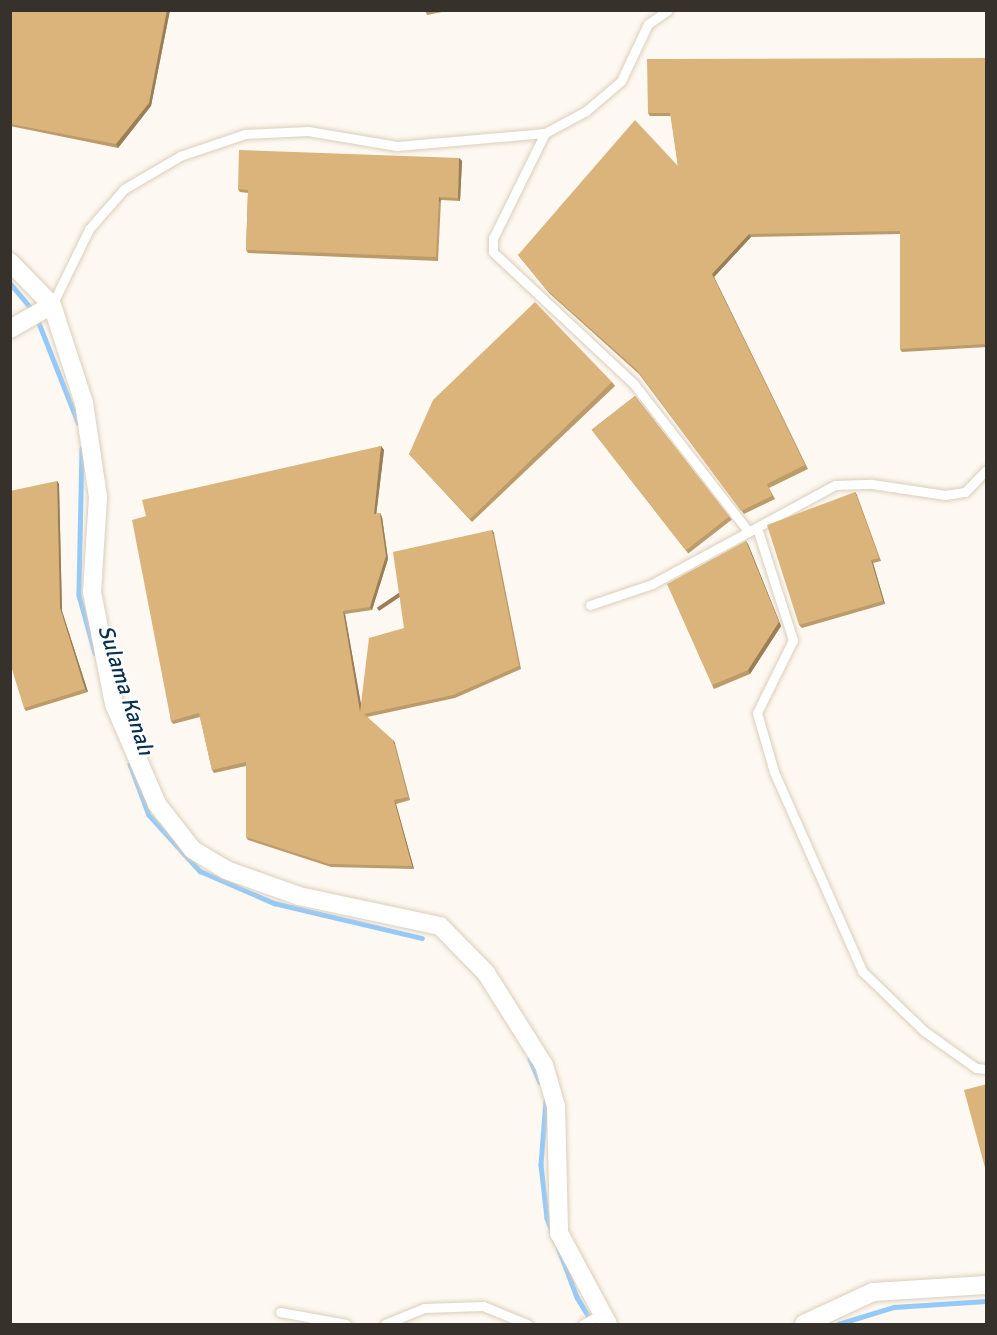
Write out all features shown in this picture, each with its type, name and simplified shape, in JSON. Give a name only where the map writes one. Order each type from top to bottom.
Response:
[{"type":"street","points":[[10,262],[52,305],[92,448],[98,497],[92,592],[114,704],[157,804],[193,850],[226,870],[299,896],[440,926],[486,973],[544,1065],[556,1106],[559,1233],[605,1319]]},
{"type":"street","points":[[19,326],[52,305]]},
{"type":"street","points":[[804,1324],[873,1292],[987,1285]]},
{"type":"lane","points":[[52,305],[89,229],[117,197],[180,156],[245,134],[308,131],[397,146],[545,133],[586,111],[621,81],[648,24],[668,10]]},
{"type":"lane","points":[[545,133],[494,238],[493,252],[634,384],[753,530],[793,640],[757,713],[774,772],[862,971],[924,1031],[976,1068],[987,1069]]},
{"type":"lane","points":[[590,605],[652,584],[835,485],[872,484],[945,495],[965,492],[987,470]]},
{"type":"lane","points":[[385,1324],[424,1308],[483,1306],[527,1324]]},
{"type":"lane","points":[[280,1312],[346,1324]]},
{"type":"lane","points":[[582,1324],[605,1319]]},
{"type":"building","points":[[10,10],[167,10],[149,103],[116,144],[10,124]]},
{"type":"building","points":[[987,58],[987,344],[900,349],[900,231],[749,234],[712,274],[805,465],[767,484],[772,496],[741,511],[637,370],[547,290],[518,255],[635,120],[678,166],[670,113],[648,113],[647,59]]},
{"type":"building","points":[[239,150],[459,158],[458,198],[439,197],[436,257],[246,250],[248,190],[238,189]]},
{"type":"building","points":[[535,302],[612,382],[470,519],[409,454],[433,400]]},
{"type":"building","points":[[635,396],[729,517],[686,550],[592,430]]},
{"type":"building","points":[[381,446],[374,514],[380,513],[386,556],[370,607],[343,611],[360,712],[369,638],[404,628],[393,552],[492,530],[519,666],[453,695],[364,714],[393,740],[408,797],[394,800],[412,866],[329,864],[246,837],[246,762],[212,770],[199,713],[171,721],[132,520],[146,516],[142,500]]},
{"type":"building","points":[[57,481],[60,608],[85,689],[24,708],[10,663],[10,491]]},
{"type":"building","points":[[855,492],[879,558],[871,560],[883,601],[799,625],[767,525]]},
{"type":"building","points":[[746,541],[779,622],[748,670],[712,685],[667,584]]},
{"type":"building","points":[[987,1084],[987,1175],[964,1090]]},
{"type":"waterway","name":"Sulama Kanalı","points":[[10,283],[33,310]]},
{"type":"waterway","name":"Sulama Kanalı","points":[[37,318],[78,422]]},
{"type":"waterway","name":"Sulama Kanalı","points":[[82,448],[79,595],[95,653]]},
{"type":"waterway","name":"Sulama Kanalı","points":[[130,764],[149,815],[200,871],[274,903],[422,938]]},
{"type":"waterway","name":"Sulama Kanalı","points":[[530,1059],[540,1082]]},
{"type":"waterway","name":"Sulama Kanalı","points":[[546,1101],[541,1165],[547,1218],[577,1297],[593,1324]]},
{"type":"waterway","name":"Sulama Kanalı","points":[[838,1324],[894,1307],[986,1301]]}]
